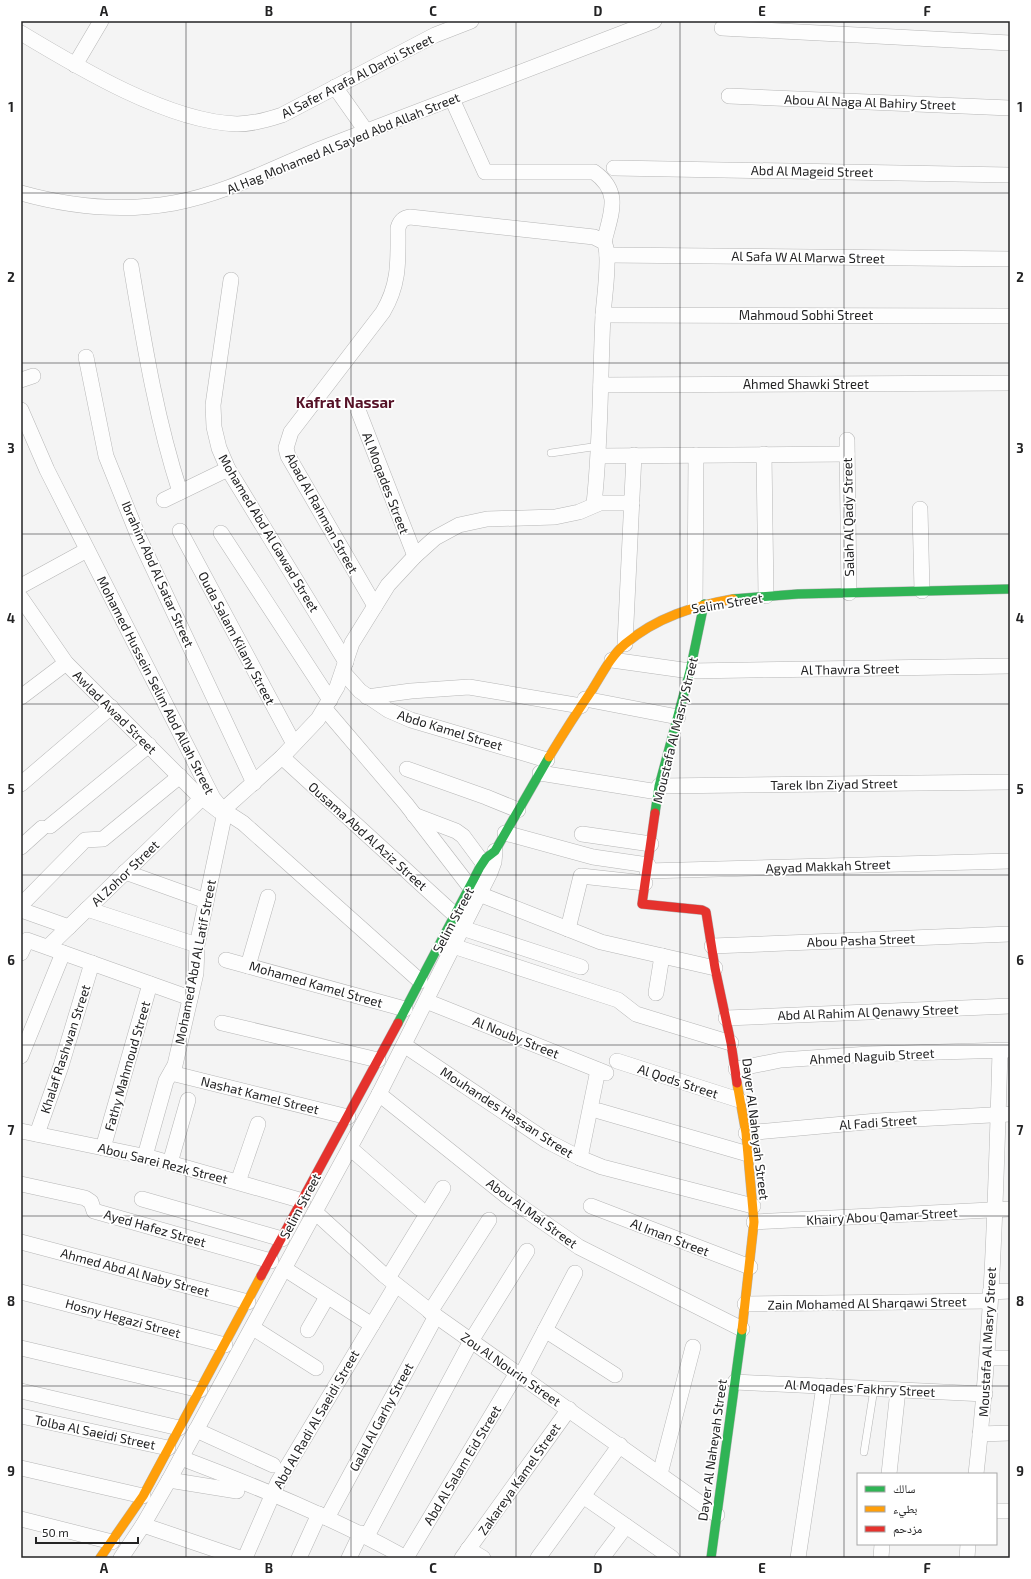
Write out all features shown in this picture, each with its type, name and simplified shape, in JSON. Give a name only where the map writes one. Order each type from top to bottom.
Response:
[{"type":"street","points":[[75,65],[101,21]]},
{"type":"street","name":"Al Safer Arafa Al Darbi Street","points":[[21,33],[75,65],[125,90],[157,103],[181,112],[223,122],[246,123],[268,120],[282,115],[435,35],[471,21]]},
{"type":"street","name":"Al Hag Mohamed Al Sayed Abd Allah Street","points":[[21,193],[71,204],[105,208],[139,207],[173,203],[207,196],[239,185],[325,147],[654,21]]},
{"type":"street","points":[[722,28],[1010,43]]},
{"type":"street","points":[[335,87],[366,132]]},
{"type":"street","name":"Abou Al Naga Al Bahiry Street","points":[[729,96],[1010,108]]},
{"type":"street","points":[[452,99],[485,172],[594,172],[606,180],[614,202],[605,248],[599,451],[594,504]]},
{"type":"street","name":"Abd Al Mageid Street","points":[[614,168],[1010,175]]},
{"type":"street","name":"Al Safa W Al Marwa Street","points":[[410,217],[594,237],[605,248],[1010,259]]},
{"type":"street","name":"Abad Al Rahman Street","points":[[375,606],[288,456],[286,448],[291,432],[383,312],[391,299],[396,284],[398,270],[398,228],[400,222],[404,218],[410,217]]},
{"type":"street","points":[[132,266],[157,411],[168,455],[180,492]]},
{"type":"street","name":"Mohamed Abd Al Gawad Street","points":[[231,280],[213,405],[214,427],[219,448],[228,469],[344,667]]},
{"type":"street","name":"Mahmoud Sobhi Street","points":[[603,315],[1010,316]]},
{"type":"street","name":"Ibrahim Abd Al Satar Street","points":[[86,357],[106,456],[139,538],[254,783]]},
{"type":"street","name":"Ahmed Shawki Street","points":[[601,385],[1010,383]]},
{"type":"street","name":"Mohamed Hussein Selim Abd Allah Street","points":[[21,410],[47,470],[213,798],[224,811],[243,824],[420,981]]},
{"type":"street","name":"Al Moqades Street","points":[[358,410],[415,556]]},
{"type":"street","name":"Salah Al Qady Street","points":[[764,454],[847,447],[849,593]]},
{"type":"street","points":[[599,451],[634,455],[764,454],[766,596]]},
{"type":"street","points":[[625,644],[634,455]]},
{"type":"street","points":[[696,455],[700,605]]},
{"type":"street","points":[[164,500],[228,469]]},
{"type":"street","points":[[224,811],[282,757],[318,719],[327,705],[344,667],[352,643],[388,585],[415,556],[435,538],[459,525],[487,519],[569,515],[594,504],[632,503]]},
{"type":"street","points":[[920,509],[922,591]]},
{"type":"street","name":"Ouda Salam Kilany Street","points":[[180,531],[294,744]]},
{"type":"street","points":[[221,534],[327,705],[475,891],[601,942],[715,968]]},
{"type":"street","points":[[21,586],[88,550]]},
{"type":"street","name":"Selim Street","points":[[475,891],[483,863],[495,851],[583,702],[612,660],[625,644],[664,618],[700,605],[766,596],[1010,589]]},
{"type":"street","name":"Awlad Awad Street","points":[[21,598],[66,663],[202,798],[213,808],[219,811],[224,811]]},
{"type":"street","name":"Moustafa Al Masry Street","points":[[642,904],[658,789],[690,670],[698,629],[700,605]]},
{"type":"street","name":"Al Thawra Street","points":[[612,660],[690,670],[1010,666]]},
{"type":"street","points":[[21,697],[66,663]]},
{"type":"street","name":"Abdo Kamel Street","points":[[344,667],[367,697],[388,710],[411,720],[544,766],[658,789]]},
{"type":"street","points":[[367,697],[410,691],[469,687],[583,702],[678,717]]},
{"type":"street","points":[[21,784],[111,707]]},
{"type":"street","points":[[21,847],[149,746]]},
{"type":"street","name":"Ousama Abd Al Aziz Street","points":[[282,757],[459,921]]},
{"type":"street","points":[[406,770],[486,797],[518,810]]},
{"type":"street","points":[[21,905],[85,840],[103,839],[180,776]]},
{"type":"street","name":"Tarek Ibn Ziyad Street","points":[[658,789],[1010,782]]},
{"type":"street","name":"Al Zohor Street","points":[[48,947],[202,798]]},
{"type":"street","name":"Mohamed Abd Al Latif Street","points":[[145,1156],[166,1080],[175,1065],[196,973],[197,945],[224,811]]},
{"type":"street","points":[[414,815],[456,831],[463,836],[483,863]]},
{"type":"street","points":[[505,833],[647,873]]},
{"type":"street","points":[[582,834],[651,844]]},
{"type":"street","name":"Selim Street","points":[[100,1558],[143,1496],[271,1261],[420,981],[459,921],[475,891],[494,862],[495,851]]},
{"type":"street","name":"Agyad Makkah Street","points":[[647,873],[1010,861]]},
{"type":"street","points":[[125,872],[206,901]]},
{"type":"street","points":[[568,929],[581,876],[647,873]]},
{"type":"street","points":[[248,966],[268,897]]},
{"type":"street","name":"Dayer Al Naheyah Street","points":[[642,904],[702,910],[706,912],[715,968],[736,1069],[739,1100],[746,1133],[754,1222],[742,1330],[711,1558]]},
{"type":"street","points":[[87,909],[197,945]]},
{"type":"street","points":[[21,910],[69,927]]},
{"type":"street","points":[[459,921],[581,967]]},
{"type":"street","name":"Selim Street","points":[[121,1558],[143,1525],[169,1480],[379,1094],[453,946],[459,921]]},
{"type":"street","name":"Abou Pasha Street","points":[[712,946],[1010,934]]},
{"type":"street","points":[[453,946],[618,1000],[636,1014],[731,1043]]},
{"type":"street","points":[[24,947],[48,947],[190,998]]},
{"type":"street","points":[[21,1056],[63,953]]},
{"type":"street","points":[[656,993],[662,956]]},
{"type":"street","name":"Mohamed Kamel Street","points":[[226,960],[405,1009]]},
{"type":"street","name":"Khalaf Rashwan Street","points":[[37,1134],[61,1066],[92,963]]},
{"type":"street","name":"Fathy Mahmoud Street","points":[[103,1148],[150,984]]},
{"type":"street","name":"Al Nouby Street","points":[[426,1001],[602,1072],[580,1158]]},
{"type":"street","name":"Abd Al Rahim Al Qenawy Street","points":[[726,1018],[1010,1006]]},
{"type":"street","points":[[222,1023],[378,1060]]},
{"type":"street","name":"Mouhandes Hassan Street","points":[[404,1045],[547,1141],[580,1158],[602,1167],[753,1206]]},
{"type":"street","name":"Moustafa Al Masry Street","points":[[976,1473],[985,1394],[995,1210],[1004,1115],[1005,1050]]},
{"type":"street","name":"Ahmed Naguib Street","points":[[736,1069],[781,1060],[869,1054],[1005,1050]]},
{"type":"street","name":"Al Qods Street","points":[[617,1061],[739,1100]]},
{"type":"street","name":"Nashat Kamel Street","points":[[171,1073],[348,1117]]},
{"type":"street","name":"Abou Al Mal Street","points":[[379,1094],[510,1199],[579,1247],[742,1330]]},
{"type":"street","points":[[170,1163],[188,1100]]},
{"type":"street","points":[[599,1111],[748,1154]]},
{"type":"street","name":"Al Fadi Street","points":[[746,1133],[877,1121],[1004,1115]]},
{"type":"street","points":[[238,1182],[258,1124]]},
{"type":"street","name":"Abou Sarei Rezk Street","points":[[21,1132],[145,1156],[303,1201]]},
{"type":"street","points":[[350,1148],[419,1208]]},
{"type":"street","name":"Ayed Hafez Street","points":[[21,1184],[81,1197],[91,1202],[94,1211],[271,1261]]},
{"type":"street","name":"Abd Al Radi Al Saeidi Street","points":[[245,1558],[287,1466],[372,1325],[392,1282],[443,1188]]},
{"type":"street","points":[[142,1199],[282,1239]]},
{"type":"street","name":"Al Iman Street","points":[[591,1206],[750,1267]]},
{"type":"street","name":"Khairy Abou Qamar Street","points":[[754,1222],[1010,1209]]},
{"type":"street","name":"Zou Al Nourin Street","points":[[315,1212],[392,1282],[433,1314],[717,1514]]},
{"type":"street","name":"Galal Al Garhy Street","points":[[299,1558],[433,1314],[489,1220]]},
{"type":"street","name":"Ahmed Abd Al Naby Street","points":[[21,1242],[248,1302]]},
{"type":"street","points":[[349,1558],[364,1535],[471,1341],[527,1251]]},
{"type":"street","points":[[285,1269],[372,1325]]},
{"type":"street","name":"Abd Al Salam Eid Street","points":[[406,1558],[519,1374],[575,1274]]},
{"type":"street","name":"Zain Mohamed Al Sharqawi Street","points":[[745,1304],[990,1296],[1010,1291]]},
{"type":"street","name":"Hosny Hegazi Street","points":[[21,1292],[225,1345]]},
{"type":"street","points":[[308,1330],[328,1297]]},
{"type":"street","points":[[253,1328],[316,1368]]},
{"type":"street","points":[[545,1330],[616,1375]]},
{"type":"street","points":[[660,1474],[693,1347]]},
{"type":"street","points":[[21,1348],[200,1390]]},
{"type":"street","points":[[987,1358],[1010,1358]]},
{"type":"street","name":"Al Moqades Fakhry Street","points":[[735,1382],[985,1394]]},
{"type":"street","points":[[798,1558],[824,1386]]},
{"type":"street","points":[[889,1473],[898,1390]]},
{"type":"street","points":[[21,1391],[179,1428]]},
{"type":"street","name":"Zakareya Kamel Street","points":[[483,1558],[465,1554],[569,1409]]},
{"type":"street","name":"Tolba Al Saeidi Street","points":[[21,1416],[168,1448]]},
{"type":"street","points":[[196,1430],[273,1465]]},
{"type":"street","points":[[980,1434],[1010,1433]]},
{"type":"street","points":[[538,1558],[620,1445]]},
{"type":"street","points":[[181,1458],[273,1494],[323,1516],[364,1535],[406,1558]]},
{"type":"street","points":[[21,1468],[143,1496]]},
{"type":"street","points":[[169,1480],[237,1491]]},
{"type":"street","points":[[583,1496],[672,1558]]},
{"type":"street","points":[[997,1511],[1010,1511]]},
{"type":"street","points":[[21,1518],[112,1542]]},
{"type":"street","points":[[143,1525],[240,1558]]},
{"type":"street","points":[[602,1558],[626,1526]]},
{"type":"street","points":[[880,1558],[882,1545]]},
{"type":"street","points":[[967,1558],[968,1545]]},
{"type":"lane","points":[[551,453],[599,451]]},
{"type":"lane","points":[[864,1452],[874,1389]]},
{"type":"traffic: fast","points":[[733,599],[798,594],[1010,589]]},
{"type":"traffic: fast","points":[[655,813],[659,786],[690,671],[704,604]]},
{"type":"traffic: fast","points":[[398,1023],[480,867],[486,858],[495,851],[549,757]]},
{"type":"traffic: fast","points":[[711,1558],[742,1330]]},
{"type":"traffic: slow","points":[[549,757],[615,654],[625,644],[650,627],[676,614],[704,605],[733,599]]},
{"type":"traffic: slow","points":[[737,1083],[746,1133],[754,1222],[742,1330]]},
{"type":"traffic: slow","points":[[100,1558],[143,1496],[261,1276]]},
{"type":"traffic: jam","points":[[655,813],[642,904],[702,910],[706,912],[715,968],[731,1043],[737,1083]]},
{"type":"traffic: jam","points":[[261,1276],[398,1023]]},
{"type":"district","name":"Kafrat Nassar","points":[[345,403]]}]
